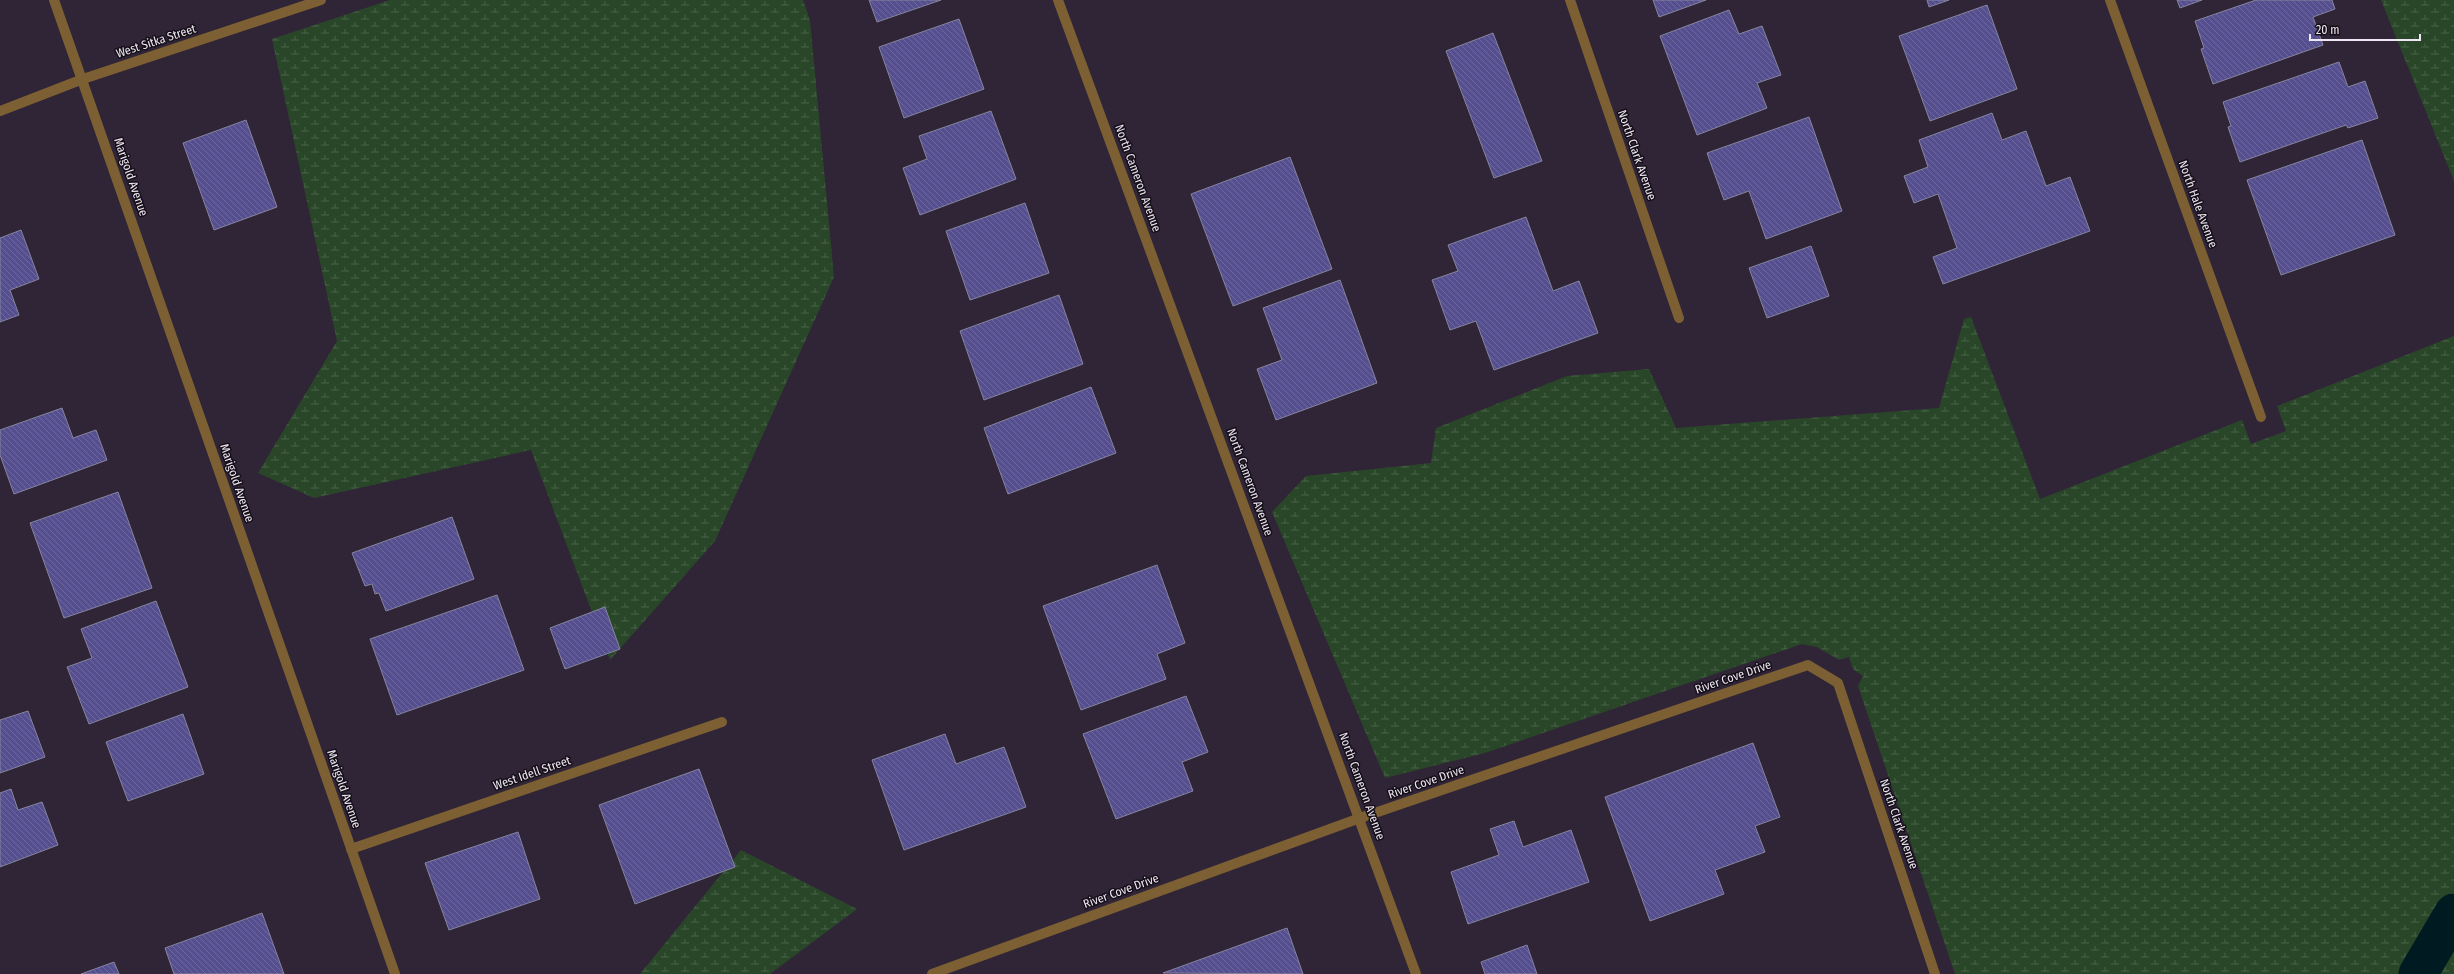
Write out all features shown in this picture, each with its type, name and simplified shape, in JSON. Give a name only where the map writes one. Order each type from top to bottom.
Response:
[{"type":"street","name":"Marigold Avenue","points":[[54,0],[83,78],[395,974]]},
{"type":"street","name":"West Sitka Street","points":[[0,111],[83,78],[321,0]]},
{"type":"street","name":"North Cameron Avenue","points":[[1058,0],[1360,818],[1416,974]]},
{"type":"street","name":"North Clark Avenue","points":[[1570,0],[1679,318]]},
{"type":"street","name":"North Hale Avenue","points":[[2110,0],[2261,417]]},
{"type":"street","name":"River Cove Drive","points":[[932,974],[1360,818],[1808,665],[1838,683]]},
{"type":"street","name":"North Clark Avenue","points":[[1838,683],[1935,974]]},
{"type":"street","name":"West Idell Street","points":[[351,849],[722,722]]},
{"type":"green space","points":[[390,0],[803,0],[810,20],[834,277],[715,541],[610,660],[531,450],[314,498],[258,473],[337,341],[272,39]]},
{"type":"green space","points":[[2381,0],[2454,0],[2454,181]]},
{"type":"green space","points":[[1971,317],[2040,499],[2242,420],[2251,444],[2286,431],[2277,406],[2454,336],[2454,974],[1955,974],[1858,686],[1863,676],[1853,669],[1849,657],[1839,660],[1817,647],[1802,644],[1485,753],[1385,778],[1272,512],[1306,476],[1431,463],[1436,428],[1567,376],[1649,369],[1676,428],[1939,408],[1964,319]]},
{"type":"green space","points":[[741,850],[857,909],[770,974],[640,974]]},
{"type":"building","points":[[869,0],[941,0],[877,22]]},
{"type":"building","points":[[1653,0],[1706,0],[1659,17]]},
{"type":"building","points":[[1927,0],[1949,0],[1929,7]]},
{"type":"building","points":[[2177,0],[2202,0],[2180,8]]},
{"type":"building","points":[[2256,0],[2332,0],[2335,9],[2313,17],[2323,45],[2213,84],[2201,49],[2204,48],[2195,21]]},
{"type":"building","points":[[1987,5],[2017,89],[1930,121],[1899,36]]},
{"type":"building","points":[[1729,10],[1739,34],[1762,26],[1781,75],[1757,83],[1767,108],[1697,135],[1660,36]]},
{"type":"building","points":[[959,19],[984,89],[904,118],[879,47]]},
{"type":"building","points":[[1493,33],[1542,161],[1494,178],[1446,51]]},
{"type":"building","points":[[2339,62],[2348,87],[2365,81],[2378,118],[2348,128],[2346,125],[2240,162],[2228,127],[2231,126],[2223,102]]},
{"type":"building","points":[[991,111],[1016,179],[920,215],[903,168],[927,159],[919,136]]},
{"type":"building","points":[[1992,113],[2002,140],[2026,131],[2046,186],[2070,177],[2090,231],[1943,284],[1933,257],[1957,248],[1938,194],[1914,203],[1904,176],[1928,167],[1919,140]]},
{"type":"building","points":[[1809,117],[1842,211],[1766,239],[1749,191],[1724,200],[1707,153]]},
{"type":"building","points":[[246,120],[277,207],[214,230],[183,143]]},
{"type":"building","points":[[2362,140],[2395,235],[2281,275],[2247,180]]},
{"type":"building","points":[[1290,157],[1332,269],[1233,306],[1191,194]]},
{"type":"building","points":[[1025,203],[1049,273],[970,300],[946,231]]},
{"type":"building","points":[[1526,217],[1553,291],[1579,281],[1598,333],[1494,370],[1476,321],[1450,330],[1432,280],[1458,271],[1448,245]]},
{"type":"building","points":[[21,230],[39,279],[10,290],[19,315],[0,322],[0,238]]},
{"type":"building","points":[[1811,246],[1829,296],[1767,318],[1749,268]]},
{"type":"building","points":[[1340,280],[1377,383],[1276,420],[1257,369],[1282,360],[1263,308]]},
{"type":"building","points":[[1059,295],[1083,364],[984,400],[960,331]]},
{"type":"building","points":[[1091,387],[1116,453],[1008,494],[984,428]]},
{"type":"building","points":[[62,408],[73,438],[96,430],[107,460],[14,494],[0,455],[0,430]]},
{"type":"building","points":[[118,492],[152,588],[64,618],[30,523]]},
{"type":"building","points":[[452,517],[474,579],[386,611],[379,593],[375,594],[372,584],[365,586],[352,553]]},
{"type":"building","points":[[1157,565],[1185,643],[1157,654],[1166,679],[1081,710],[1043,606]]},
{"type":"building","points":[[497,595],[524,670],[397,715],[370,639]]},
{"type":"building","points":[[156,601],[188,687],[89,724],[67,667],[92,658],[81,629]]},
{"type":"building","points":[[605,607],[620,649],[565,669],[550,628]]},
{"type":"building","points":[[1186,696],[1208,752],[1182,762],[1193,791],[1116,819],[1083,734]]},
{"type":"building","points":[[28,711],[45,757],[0,773],[0,720]]},
{"type":"building","points":[[183,714],[204,774],[128,801],[106,742]]},
{"type":"building","points":[[945,734],[956,764],[1004,747],[1026,807],[904,850],[872,760]]},
{"type":"building","points":[[1753,743],[1780,817],[1755,826],[1765,852],[1715,870],[1724,894],[1650,921],[1605,797]]},
{"type":"building","points":[[699,769],[735,867],[635,904],[599,805]]},
{"type":"building","points":[[11,789],[18,810],[42,802],[58,845],[0,867],[0,793]]},
{"type":"building","points":[[1514,821],[1523,847],[1571,830],[1589,882],[1468,924],[1451,872],[1499,855],[1490,829]]},
{"type":"building","points":[[518,832],[540,899],[449,930],[425,863]]},
{"type":"building","points":[[262,913],[284,974],[174,974],[165,948]]},
{"type":"building","points":[[1287,928],[1303,974],[1163,973]]},
{"type":"building","points":[[1527,945],[1537,974],[1485,974],[1481,962]]},
{"type":"building","points":[[114,962],[119,974],[81,974]]},
{"type":"waterway","points":[[2418,974],[2454,913]]}]
